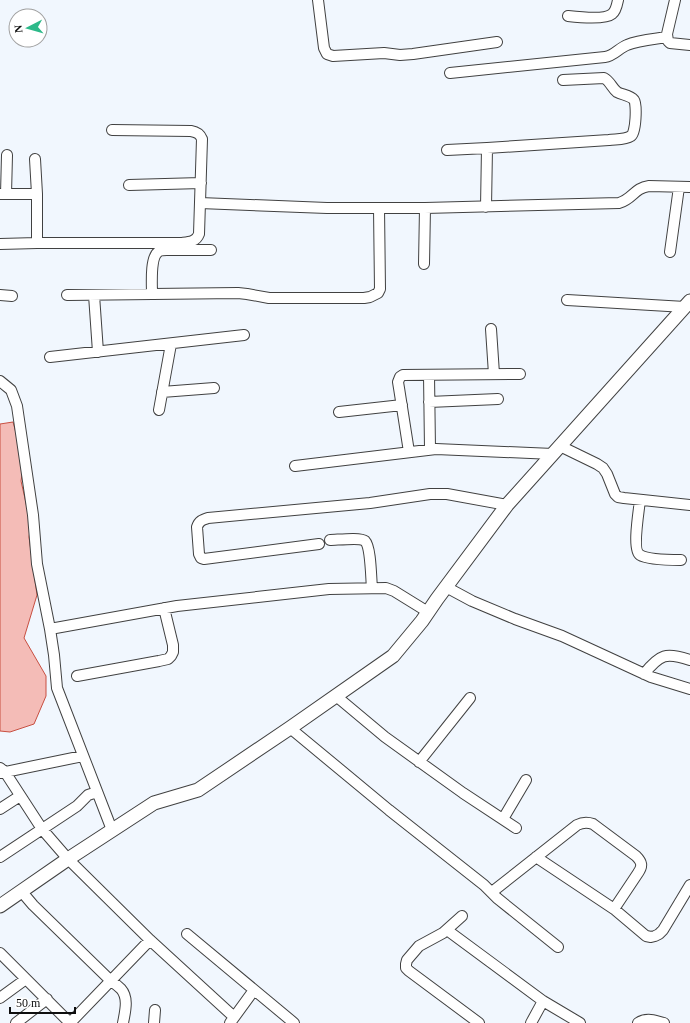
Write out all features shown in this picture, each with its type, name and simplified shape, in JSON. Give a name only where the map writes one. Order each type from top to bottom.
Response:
[{"type":"street","points":[[318,0],[324,48],[329,55],[338,56],[384,53],[406,55],[497,42]]},
{"type":"street","points":[[568,16],[609,16],[615,11],[618,0]]},
{"type":"street","points":[[675,0],[667,38],[670,43],[690,45]]},
{"type":"street","points":[[450,73],[605,57],[614,54],[627,44],[667,38]]},
{"type":"street","points":[[447,150],[625,138],[631,136],[634,130],[636,107],[633,98],[619,93],[604,78],[563,80]]},
{"type":"street","points":[[0,244],[181,243],[194,241],[198,238],[202,140],[200,134],[191,131],[112,130]]},
{"type":"street","points":[[486,207],[487,148]]},
{"type":"street","points":[[7,155],[3,194],[37,194]]},
{"type":"street","points":[[35,159],[37,243]]},
{"type":"street","points":[[129,185],[200,183]]},
{"type":"street","points":[[200,203],[327,208],[486,207],[619,203],[626,201],[638,189],[643,187],[690,187]]},
{"type":"street","points":[[670,252],[679,187]]},
{"type":"street","points":[[68,295],[246,294],[269,298],[364,298],[375,295],[380,289],[378,208]]},
{"type":"street","points":[[424,264],[425,208]]},
{"type":"street","points":[[152,294],[153,262],[154,256],[157,252],[167,250],[211,250]]},
{"type":"street","points":[[0,295],[12,296]]},
{"type":"street","points":[[94,295],[98,352]]},
{"type":"street","points":[[566,300],[687,304]]},
{"type":"street","points":[[0,906],[68,859],[154,803],[198,790],[393,656],[422,621],[507,505],[687,304]]},
{"type":"street","points":[[492,329],[494,374]]},
{"type":"street","points":[[50,357],[244,335]]},
{"type":"street","points":[[159,410],[171,344]]},
{"type":"street","points":[[409,452],[398,382],[400,377],[403,375],[520,374]]},
{"type":"street","points":[[429,375],[430,449]]},
{"type":"street","points":[[0,381],[11,390],[18,406],[33,515],[37,564],[50,629],[57,688],[112,830]]},
{"type":"street","points":[[162,392],[214,388]]},
{"type":"street","points":[[429,402],[498,399]]},
{"type":"street","points":[[339,412],[402,405]]},
{"type":"street","points":[[295,466],[430,449],[557,450],[597,464],[603,468],[610,480],[615,494],[618,497],[690,505]]},
{"type":"street","points":[[319,544],[201,558],[199,554],[197,527],[200,521],[208,518],[370,503],[430,494],[447,494],[507,505]]},
{"type":"street","points":[[640,500],[636,541],[638,553],[647,558],[681,560]]},
{"type":"street","points":[[330,540],[360,539],[365,541],[368,546],[372,588]]},
{"type":"street","points":[[446,587],[472,601],[562,636],[651,677],[690,689]]},
{"type":"street","points":[[50,629],[184,605],[329,589],[386,588],[428,612]]},
{"type":"street","points":[[77,676],[168,659],[173,652],[173,645],[164,608]]},
{"type":"street","points":[[644,674],[653,663],[660,657],[666,655],[690,660]]},
{"type":"street","points":[[336,696],[385,737],[419,762],[516,828]]},
{"type":"street","points":[[419,762],[470,698]]},
{"type":"street","points":[[290,728],[558,947]]},
{"type":"street","points":[[84,756],[2,771],[42,829],[68,859],[232,1020],[254,990]]},
{"type":"street","points":[[504,819],[526,780]]},
{"type":"street","points":[[0,857],[78,806],[88,795],[97,792]]},
{"type":"street","points":[[0,809],[20,796]]},
{"type":"street","points":[[492,892],[577,825],[582,822],[587,822],[593,824],[636,856],[642,863],[641,869],[614,909]]},
{"type":"street","points":[[536,857],[614,909],[646,936],[651,937],[664,930],[690,884]]},
{"type":"street","points":[[22,892],[33,905],[121,989],[125,995],[123,1023]]},
{"type":"street","points":[[462,916],[447,930],[419,946],[407,960],[406,968],[479,1023]]},
{"type":"street","points":[[447,930],[543,1001],[580,1023]]},
{"type":"street","points":[[187,934],[294,1023]]},
{"type":"street","points":[[2,959],[26,979],[66,1022],[111,981],[150,940]]},
{"type":"street","points":[[0,998],[26,979]]},
{"type":"street","points":[[16,1023],[47,1000]]},
{"type":"street","points":[[531,1023],[543,1001]]},
{"type":"street","points":[[154,1023],[155,1010]]},
{"type":"street","points":[[638,1023],[647,1019],[664,1023]]},
{"type":"shaded area","points":[[13,422],[24,462],[21,481],[31,525],[29,537],[37,595],[24,638],[46,676],[46,696],[34,724],[10,732],[0,731],[0,424]]}]
